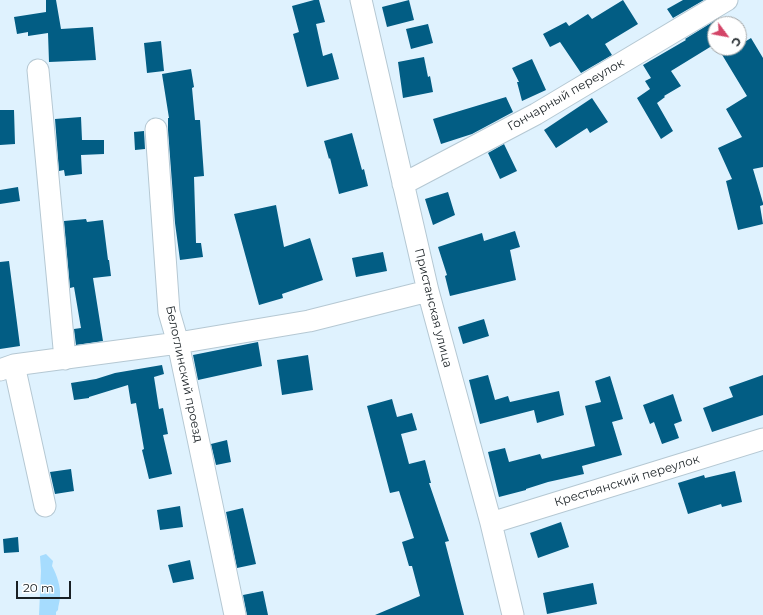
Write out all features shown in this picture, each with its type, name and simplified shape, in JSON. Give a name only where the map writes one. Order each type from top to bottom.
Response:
[{"type":"street","name":"Пристанская улица","points":[[361,0],[428,291],[491,523],[513,615]]},
{"type":"street","name":"Гончарный переулок","points":[[403,184],[536,114],[727,0]]},
{"type":"street","points":[[38,70],[65,359]]},
{"type":"street","name":"Белоглинский проезд","points":[[156,129],[169,312],[178,343],[235,615]]},
{"type":"street","points":[[44,506],[7,368],[178,343],[309,321],[428,291]]},
{"type":"street","name":"Крестьянский переулок","points":[[491,523],[763,439]]},
{"type":"water","points":[[46,554],[53,561],[52,566],[59,585],[60,599],[56,615],[39,615],[41,571],[40,556]]},
{"type":"building","points":[[46,0],[56,0],[61,29],[93,27],[96,60],[49,62],[48,33],[28,36],[28,32],[17,34],[14,17],[46,12]]},
{"type":"building","points":[[319,0],[325,22],[316,24],[323,56],[332,53],[339,79],[307,87],[293,34],[299,32],[292,6]]},
{"type":"building","points":[[409,0],[414,20],[387,27],[382,7]]},
{"type":"building","points":[[623,0],[638,24],[605,44],[612,55],[581,73],[560,42],[550,47],[543,34],[566,22],[569,26],[588,14],[592,19]]},
{"type":"building","points":[[683,0],[704,0],[673,18],[667,9]]},
{"type":"building","points":[[428,24],[433,43],[411,49],[406,29]]},
{"type":"building","points":[[707,26],[707,49],[671,71],[681,86],[664,96],[665,97],[657,103],[673,131],[661,139],[637,98],[650,89],[645,81],[651,78],[643,65],[686,40],[685,39]]},
{"type":"building","points":[[751,38],[763,58],[763,167],[753,169],[763,203],[763,205],[760,206],[763,224],[738,230],[726,181],[732,179],[718,148],[742,137],[726,109],[747,96],[723,56],[747,56],[747,40]]},
{"type":"building","points":[[161,41],[164,71],[147,73],[144,43]]},
{"type":"building","points":[[424,57],[433,92],[403,98],[398,62]]},
{"type":"building","points":[[532,59],[546,90],[522,101],[517,82],[519,82],[512,68]]},
{"type":"building","points":[[191,69],[194,87],[192,88],[195,120],[200,120],[204,176],[194,177],[196,243],[201,243],[203,257],[180,260],[175,223],[168,130],[169,118],[162,74]]},
{"type":"building","points":[[506,97],[513,112],[472,134],[441,144],[433,119]]},
{"type":"building","points":[[592,98],[608,122],[590,133],[587,128],[556,148],[544,130]]},
{"type":"building","points":[[0,110],[14,110],[15,144],[0,145]]},
{"type":"building","points":[[81,117],[82,140],[104,140],[104,154],[81,155],[82,174],[65,176],[64,170],[59,171],[55,119]]},
{"type":"building","points":[[144,131],[145,149],[135,150],[134,132]]},
{"type":"building","points":[[352,133],[368,186],[339,194],[324,141]]},
{"type":"building","points":[[504,144],[517,171],[500,179],[488,153]]},
{"type":"building","points":[[18,187],[20,201],[0,204],[0,190]]},
{"type":"building","points":[[448,192],[455,215],[433,225],[425,199]]},
{"type":"building","points":[[276,205],[284,247],[310,238],[323,280],[282,294],[283,298],[259,305],[234,214]]},
{"type":"building","points":[[86,219],[87,222],[103,220],[111,276],[93,278],[103,341],[76,345],[74,329],[81,328],[74,287],[70,288],[64,221]]},
{"type":"building","points":[[515,231],[520,247],[510,250],[516,280],[450,296],[445,276],[447,275],[438,247],[482,233],[484,241]]},
{"type":"building","points":[[383,252],[387,271],[356,277],[352,258]]},
{"type":"building","points":[[9,261],[20,346],[0,349],[0,262]]},
{"type":"building","points":[[484,319],[489,336],[463,344],[458,327]]},
{"type":"building","points":[[258,342],[262,366],[198,380],[193,355]]},
{"type":"building","points":[[308,355],[313,390],[282,395],[277,360]]},
{"type":"building","points":[[162,365],[164,374],[154,377],[159,409],[163,408],[168,434],[163,435],[172,474],[149,479],[142,450],[144,449],[136,403],[131,404],[128,385],[89,398],[74,400],[71,383],[96,379],[115,373]]},
{"type":"building","points":[[488,375],[495,400],[508,396],[510,402],[559,391],[564,415],[537,423],[534,410],[480,424],[469,380]]},
{"type":"building","points":[[763,375],[763,415],[712,432],[703,408],[733,397],[729,387]]},
{"type":"building","points":[[610,376],[623,419],[612,422],[622,455],[582,466],[584,474],[548,482],[526,490],[499,497],[488,452],[505,448],[509,462],[540,454],[542,459],[595,446],[585,406],[601,402],[595,381]]},
{"type":"building","points":[[673,394],[682,421],[674,424],[679,438],[662,444],[654,422],[650,424],[643,405]]},
{"type":"building","points":[[392,399],[397,417],[412,413],[417,430],[401,434],[409,464],[425,460],[431,483],[429,483],[449,541],[445,542],[464,615],[375,615],[420,596],[412,566],[409,566],[402,542],[414,538],[399,491],[390,493],[367,406]]},
{"type":"building","points":[[227,440],[231,462],[216,465],[211,444]]},
{"type":"building","points":[[71,469],[74,491],[55,494],[50,472]]},
{"type":"building","points":[[735,471],[742,502],[722,507],[721,504],[688,514],[678,483],[704,475],[705,478]]},
{"type":"building","points":[[180,506],[183,527],[160,530],[157,510]]},
{"type":"building","points":[[243,508],[256,564],[237,568],[226,512]]},
{"type":"building","points":[[561,522],[569,547],[538,558],[530,533]]},
{"type":"building","points":[[18,537],[19,552],[4,553],[3,539]]},
{"type":"building","points":[[190,560],[194,579],[173,583],[168,565]]},
{"type":"building","points":[[593,583],[597,604],[547,614],[543,593]]},
{"type":"building","points":[[263,591],[268,615],[247,615],[243,595]]}]
